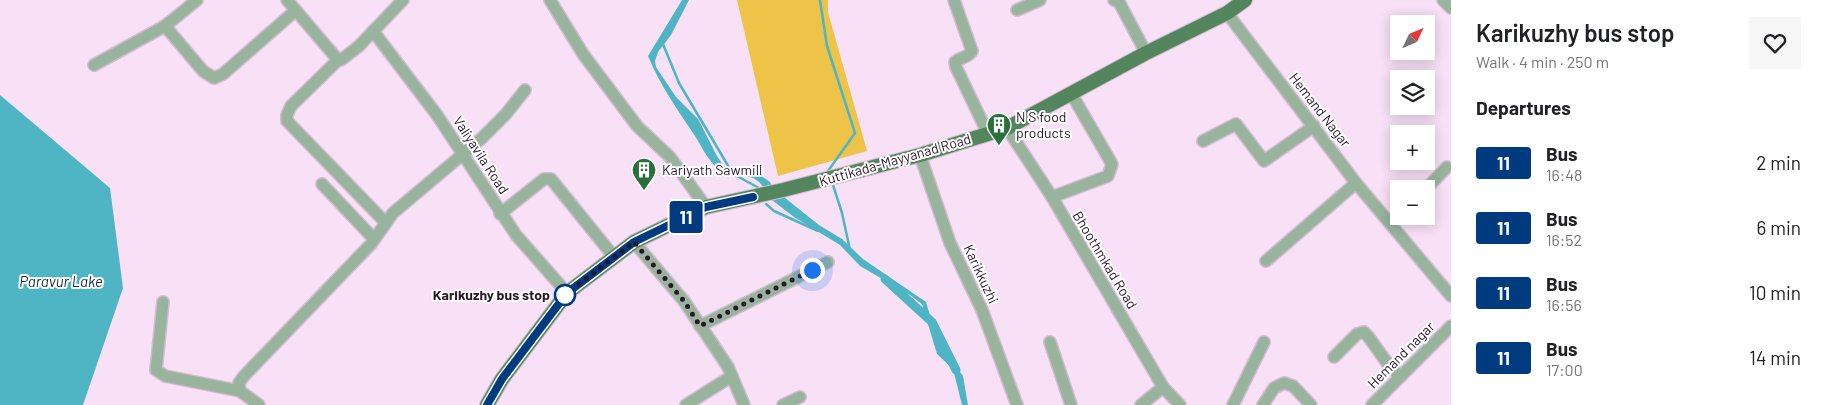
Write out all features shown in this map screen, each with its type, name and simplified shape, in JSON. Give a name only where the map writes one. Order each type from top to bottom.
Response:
[{"type":"main road","name":"Kuttikada-Mayyanad Road","points":[[487,405],[502,379],[567,293],[634,242],[706,207],[783,190],[920,154],[1007,128],[1146,53],[1227,13],[1246,0]]},
{"type":"street","points":[[94,65],[165,26],[197,0]]},
{"type":"street","points":[[287,0],[338,60]]},
{"type":"street","points":[[385,222],[287,121],[287,115],[291,106],[338,60],[341,60],[373,31],[402,0]]},
{"type":"street","points":[[550,0],[583,54],[637,126],[670,157],[706,207]]},
{"type":"street","points":[[954,0],[972,51],[970,55],[955,62],[956,67],[988,134]]},
{"type":"street","points":[[1017,10],[1040,0]]},
{"type":"street","points":[[1114,0],[1119,2],[1146,53]]},
{"type":"street","points":[[1443,0],[1451,8]]},
{"type":"street","points":[[165,26],[203,71],[214,78],[223,74],[296,11]]},
{"type":"street","name":"Hemand Nagar","points":[[1227,13],[1356,182],[1390,215]]},
{"type":"street","name":"Valiyavila Road","points":[[373,31],[417,87],[500,214],[567,293]]},
{"type":"street","points":[[240,391],[239,383],[244,376],[374,239],[385,222],[404,202],[463,155],[506,114],[525,90]]},
{"type":"street","points":[[1052,197],[1108,176],[1112,168],[1112,164],[1071,93]]},
{"type":"street","points":[[1203,141],[1236,124],[1264,161],[1314,126]]},
{"type":"street","name":"Bhoothmkad Road","points":[[1007,128],[1052,197],[1163,387],[1180,405]]},
{"type":"street","name":"Karikkuzhi","points":[[920,154],[950,243],[982,310],[1017,405]]},
{"type":"street","points":[[1435,180],[1447,167]]},
{"type":"street","points":[[500,214],[544,180],[551,179],[614,257]]},
{"type":"street","points":[[1266,262],[1356,182]]},
{"type":"street","points":[[322,184],[374,239]]},
{"type":"street","name":"Hemand Nagar","points":[[1399,225],[1451,296]]},
{"type":"street","points":[[634,242],[684,301],[732,376],[744,405]]},
{"type":"street","points":[[700,326],[828,262]]},
{"type":"street","points":[[163,302],[156,370],[165,376],[240,391],[258,405]]},
{"type":"street","name":"Hemand nagar","points":[[1372,405],[1451,326]]},
{"type":"street","name":"Hemand Nagar","points":[[1334,358],[1358,334],[1364,332],[1380,350],[1388,365],[1402,376]]},
{"type":"street","points":[[1050,342],[1071,405]]},
{"type":"street","points":[[1233,405],[1264,342]]},
{"type":"street","points":[[686,405],[732,376]]},
{"type":"street","points":[[1263,405],[1274,388],[1284,383],[1293,386],[1311,405]]},
{"type":"street","points":[[1141,405],[1163,387]]},
{"type":"street","points":[[782,405],[800,397]]},
{"type":"shaded area","points":[[737,0],[828,0],[828,12],[867,151],[778,176]]},
{"type":"water","points":[[682,0],[689,0],[671,35],[658,52],[655,61],[656,67],[676,97],[698,119],[724,166],[757,173],[770,182],[773,188],[765,191],[761,184],[750,177],[722,171],[716,167],[669,97],[653,67],[648,56]]},
{"type":"water","name":"Paravur Lake","points":[[0,95],[110,188],[123,288],[83,405],[0,405]]},
{"type":"water","points":[[780,194],[819,225],[842,239],[863,259],[926,302],[938,343],[963,376],[968,405],[962,405],[953,369],[937,354],[922,304],[860,266],[840,245],[794,217],[768,197]]},
{"type":"waterway","points":[[820,0],[827,46],[855,133],[828,171]]},
{"type":"waterway","points":[[663,44],[679,83],[730,169]]},
{"type":"waterway","points":[[735,175],[759,188]]},
{"type":"waterway","points":[[833,185],[842,213],[850,250]]},
{"type":"waterway","points":[[766,204],[774,211],[818,231]]},
{"type":"waterway","points":[[885,279],[932,322],[956,370]]},
{"type":"bus line","name":"11","points":[[487,405],[502,379],[567,293],[634,242],[706,207],[753,197]]},
{"type":"place","name":"N S food products","points":[[999,146]]},
{"type":"place","name":"Kariyath Sawmill","points":[[644,191]]},
{"type":"place","name":"Karikuzhy bus stop","points":[[565,295]]},
{"type":"route","points":[[565,295],[634,242],[684,301],[700,326],[812,270]]}]
